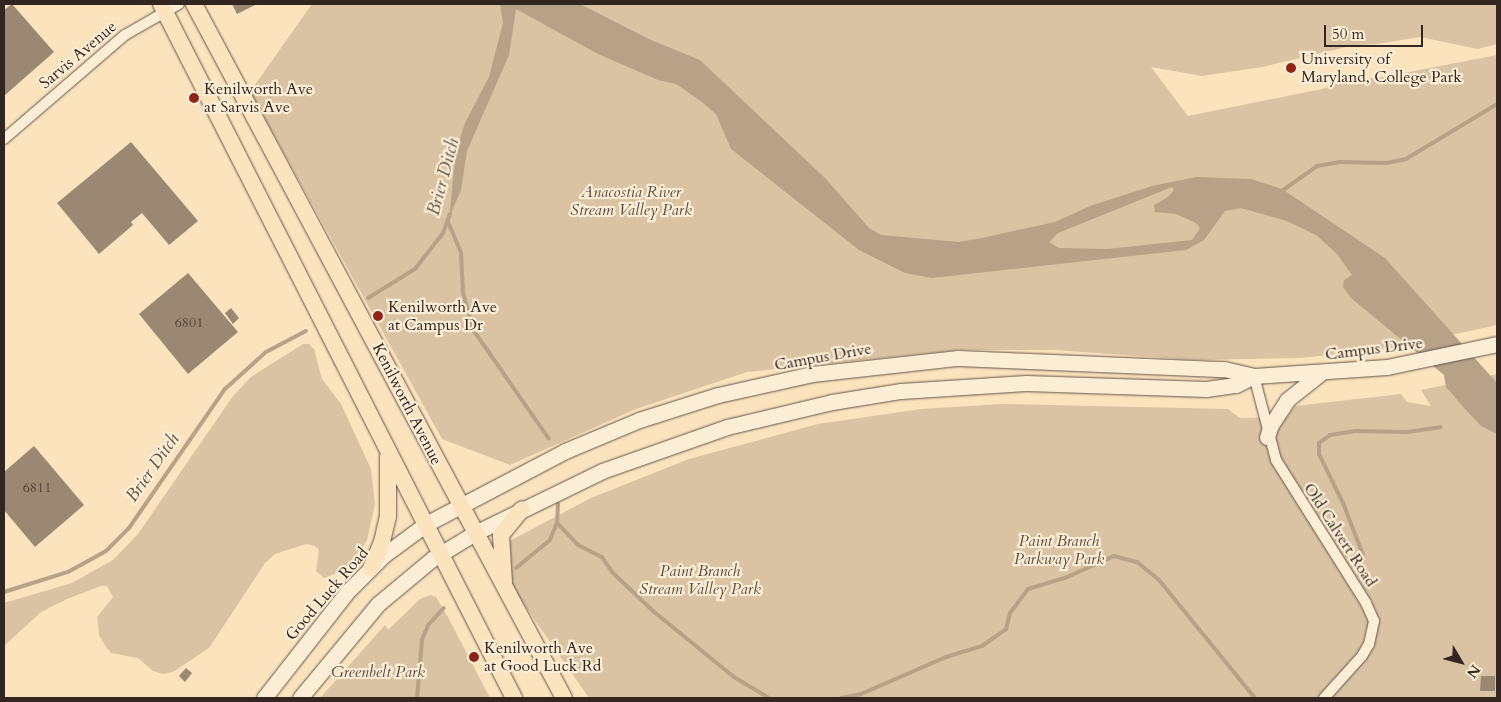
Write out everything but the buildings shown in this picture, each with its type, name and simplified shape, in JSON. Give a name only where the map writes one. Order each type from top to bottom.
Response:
[{"type":"main road","name":"Kenilworth Avenue","points":[[194,4],[504,589],[564,698]]},
{"type":"main road","points":[[168,6],[388,450],[514,698]]},
{"type":"main road","name":"Campus Drive","points":[[426,524],[459,504],[565,451],[638,420],[718,395],[812,374],[884,364],[978,358],[1224,369],[1254,376],[1321,373],[1387,367],[1494,344]]},
{"type":"main road","points":[[1267,437],[1271,425],[1287,400],[1321,373]]},
{"type":"main road","name":"Campus Drive","points":[[441,554],[522,509],[602,471],[727,427],[874,394],[1026,382],[1206,389],[1236,385],[1254,376]]},
{"type":"main road","points":[[371,568],[382,542],[390,505],[388,450]]},
{"type":"main road","points":[[504,589],[501,535],[522,509]]},
{"type":"main road","name":"Good Luck Road","points":[[264,698],[317,628],[371,568],[426,524]]},
{"type":"main road","points":[[300,698],[378,604],[441,554]]},
{"type":"street","name":"Sarvis Avenue","points":[[4,139],[125,35],[168,6]]},
{"type":"street","name":"Old Calvert Road","points":[[1254,376],[1267,437],[1283,474],[1366,603],[1374,621],[1369,644],[1362,656],[1324,698]]},
{"type":"green space","name":"Anacostia River Stream Valley Park","points":[[312,4],[1497,4],[1497,44],[1478,49],[1420,37],[1377,44],[1355,45],[1262,67],[1202,76],[1151,67],[1188,116],[1322,89],[1349,80],[1383,77],[1497,55],[1497,325],[1392,348],[1301,358],[1195,360],[1054,350],[959,350],[747,372],[636,409],[510,465],[442,439],[250,92]]},
{"type":"green space","points":[[303,344],[309,344],[314,349],[322,379],[341,404],[371,469],[375,504],[367,540],[357,557],[343,571],[324,578],[316,571],[319,550],[315,546],[306,544],[275,554],[265,563],[209,648],[173,672],[163,674],[153,671],[138,658],[111,653],[106,647],[99,635],[97,617],[113,597],[107,586],[101,586],[67,599],[41,612],[4,646],[4,603],[72,583],[113,560],[138,534],[233,396],[251,377]]},
{"type":"green space","name":"Paint Branch Parkway Park","points":[[1497,374],[1497,698],[589,698],[498,567],[500,546],[591,498],[689,459],[818,424],[921,409],[1001,404],[1228,409],[1240,418],[1287,417],[1295,406],[1401,394],[1407,402],[1431,406],[1421,390]]},
{"type":"green space","name":"Greenbelt Park","points":[[430,595],[436,597],[448,617],[490,698],[320,698],[385,625],[388,630],[420,599]]},
{"type":"shaded area","points":[[500,4],[580,4],[651,40],[700,60],[826,179],[869,228],[881,235],[959,242],[982,238],[1055,222],[1090,206],[1152,186],[1196,177],[1251,179],[1282,189],[1385,258],[1497,383],[1497,434],[1481,426],[1465,409],[1446,387],[1444,375],[1351,298],[1343,287],[1344,280],[1352,275],[1337,254],[1316,235],[1287,221],[1241,208],[1225,211],[1204,240],[1186,250],[932,278],[905,273],[859,250],[731,149],[716,114],[676,84],[658,80],[598,54],[516,9],[509,55],[467,151],[461,190],[449,218],[456,151],[465,123],[489,77],[503,23]],"holes":[[[1172,187],[1174,190],[1168,197],[1154,205],[1155,212],[1176,214],[1196,223],[1200,228],[1192,240],[1107,249],[1059,248],[1049,242],[1058,233]]]},
{"type":"waterway","points":[[1279,193],[1317,166],[1339,162],[1386,163],[1406,159],[1497,104]]},
{"type":"waterway","name":"Brier Ditch","points":[[368,298],[415,269],[443,233],[450,214]]},
{"type":"waterway","points":[[448,222],[461,253],[463,293],[474,331],[549,439]]},
{"type":"waterway","name":"Brier Ditch","points":[[4,592],[68,572],[106,551],[129,528],[225,389],[266,352],[306,331]]},
{"type":"waterway","points":[[1363,555],[1343,503],[1319,454],[1319,443],[1330,435],[1356,431],[1407,432],[1441,427]]},
{"type":"waterway","points":[[516,568],[550,540],[557,523],[558,504]]},
{"type":"waterway","points":[[557,523],[578,545],[602,557],[612,572],[653,611],[734,677],[769,698]]},
{"type":"waterway","points":[[841,698],[861,694],[946,657],[982,646],[1006,629],[1010,613],[1028,589],[1065,578],[1114,556],[1137,562],[1159,580],[1255,698]]},
{"type":"waterway","points":[[417,698],[422,640],[428,625],[444,608]]},
{"type":"place","name":"University of Maryland, College Park","points":[[1291,68]]},
{"type":"place","name":"Kenilworth Ave at Sarvis Ave","points":[[194,98]]},
{"type":"place","name":"Kenilworth Ave at Campus Dr","points":[[378,316]]},
{"type":"place","name":"Kenilworth Ave at Good Luck Rd","points":[[474,657]]},
{"type":"park label","name":"Paint Branch Stream Valley Park","points":[[700,580]]}]
